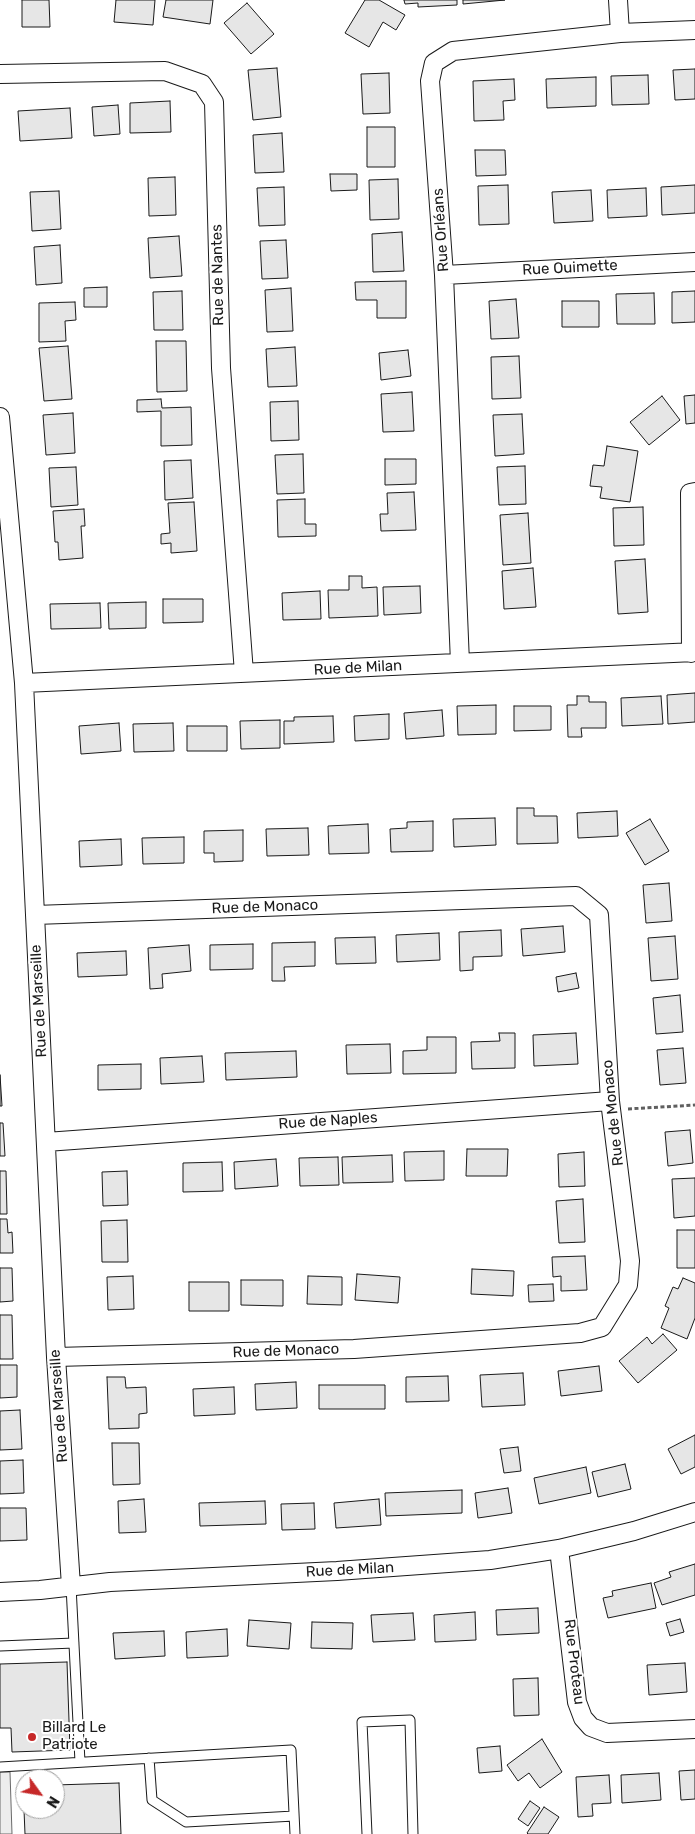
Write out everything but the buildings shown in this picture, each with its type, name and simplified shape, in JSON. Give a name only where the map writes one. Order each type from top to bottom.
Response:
[{"type":"street","points":[[618,0],[620,33]]},
{"type":"street","name":"Rue Orléans","points":[[460,663],[444,275],[430,81],[434,63],[453,51],[620,33],[695,30]]},
{"type":"street","name":"Rue de Nantes","points":[[0,74],[165,71],[202,84],[214,102],[221,368],[244,673]]},
{"type":"street","name":"Rue Ouimette","points":[[444,275],[695,262]]},
{"type":"street","name":"Rue de Marseille","points":[[0,417],[24,683],[56,1357],[71,1586]]},
{"type":"street","name":"Rue de Milan","points":[[24,683],[693,652],[690,493],[695,492]]},
{"type":"street","name":"Rue de Monaco","points":[[35,915],[576,896],[599,915],[610,1101],[630,1261],[628,1285],[602,1327],[580,1334],[354,1349],[56,1357]]},
{"type":"street","name":"Rue de Naples","points":[[46,1142],[610,1101]]},
{"type":"street","name":"Rue de Milan","points":[[0,1592],[110,1582],[438,1565],[490,1560],[559,1549],[643,1529],[695,1512]]},
{"type":"street","name":"Rue Proteau","points":[[559,1549],[577,1702],[583,1718],[596,1730],[607,1733],[695,1729]]},
{"type":"lane","points":[[71,1586],[80,1762]]},
{"type":"lane","points":[[0,1646],[74,1643]]},
{"type":"lane","points":[[368,1834],[362,1722],[410,1720],[414,1834]]},
{"type":"lane","points":[[0,1768],[291,1750],[295,1834]]},
{"type":"lane","points":[[149,1758],[152,1800],[186,1822],[294,1816]]},
{"type":"path","points":[[628,1109],[695,1105]]},
{"type":"shaded area","points":[[0,1772],[10,1772],[12,1834],[0,1834]]},
{"type":"place","name":"Billard Le Patriote","points":[[32,1737]]}]
